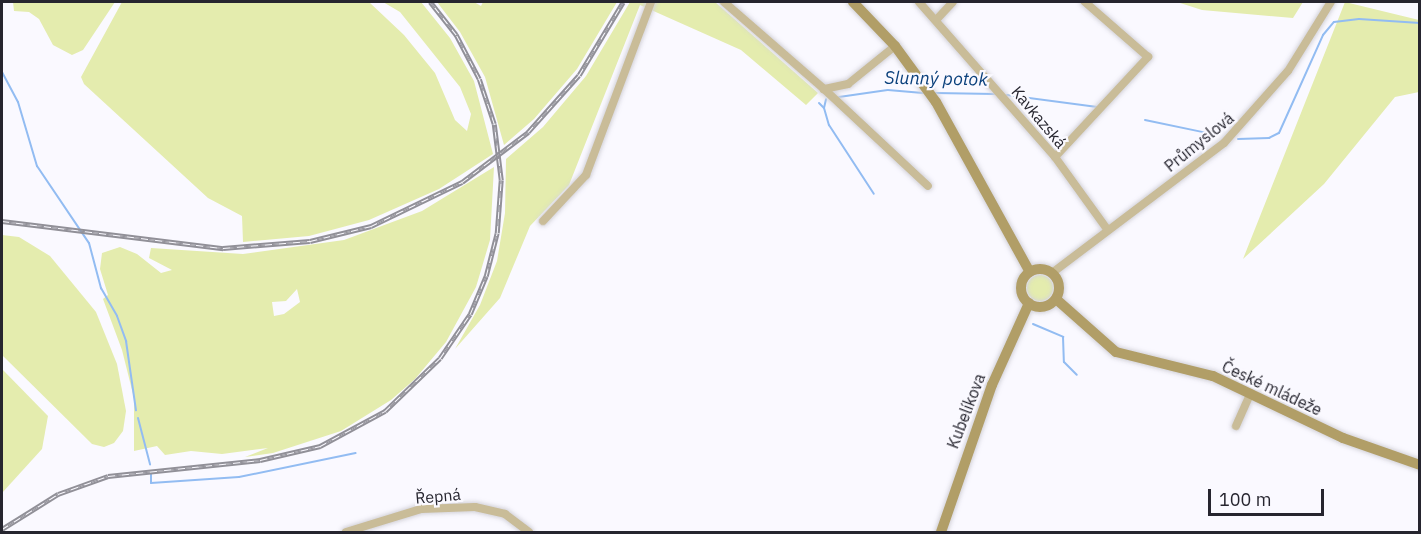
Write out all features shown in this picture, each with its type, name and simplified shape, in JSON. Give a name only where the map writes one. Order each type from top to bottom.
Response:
[{"type":"street","points":[[543,221],[586,175],[651,2]]},
{"type":"street","points":[[724,2],[824,88],[928,186]]},
{"type":"street","points":[[853,2],[895,46],[936,102],[1030,272]]},
{"type":"street","name":"Kavkazská","points":[[919,2],[937,19],[1055,157],[1107,229]]},
{"type":"street","points":[[937,19],[953,2]]},
{"type":"street","points":[[1055,157],[1148,57],[1085,2]]},
{"type":"street","name":"Průmyslová","points":[[1052,273],[1107,229],[1224,143],[1250,117],[1288,71],[1330,2]]},
{"type":"street","points":[[824,88],[848,84],[895,46]]},
{"type":"street","points":[[1040,269],[1052,273],[1060,287],[1056,299],[1045,307],[1029,303],[1021,286],[1030,272],[1040,269]]},
{"type":"street","name":"České mládeže","points":[[1056,299],[1116,352],[1213,376],[1343,438],[1419,465]]},
{"type":"street","name":"Kubelíkova","points":[[941,532],[992,385],[1029,303]]},
{"type":"street","points":[[1236,426],[1251,393]]},
{"type":"street","name":"Řepná","points":[[346,532],[363,524],[421,509],[475,507],[505,514],[529,532]]},
{"type":"street","points":[[363,524],[370,532]]},
{"type":"green space","points":[[13,2],[115,2],[83,50],[72,55],[53,45],[39,19],[29,12],[14,11]]},
{"type":"green space","points":[[122,2],[369,2],[404,35],[435,73],[455,120],[467,131],[471,114],[460,87],[400,12],[383,2],[421,2],[450,38],[474,81],[493,154],[439,189],[369,220],[309,236],[243,242],[242,216],[208,198],[84,84],[81,77]]},
{"type":"green space","points":[[437,2],[474,2],[481,6],[483,2],[617,2],[577,69],[534,119],[504,145],[485,77],[460,32]]},
{"type":"green space","points":[[630,2],[715,2],[818,93],[806,105],[741,50],[640,5],[569,185],[530,226],[500,298],[455,349],[480,305],[497,261],[505,213],[506,159],[543,127],[586,76]]},
{"type":"green space","points":[[1177,2],[1303,2],[1293,18],[1202,10]]},
{"type":"green space","points":[[1345,2],[1419,20],[1419,92],[1395,97],[1324,184],[1243,259]]},
{"type":"green space","points":[[494,167],[490,240],[476,287],[446,342],[415,379],[391,400],[341,431],[273,453],[245,457],[268,448],[222,454],[191,451],[165,455],[157,446],[134,451],[134,398],[122,350],[103,299],[108,295],[100,269],[102,253],[120,247],[137,254],[161,273],[172,270],[149,258],[151,248],[243,254],[344,240],[422,211]],"holes":[[[297,289],[300,302],[284,314],[274,316],[272,302],[286,301]]]},
{"type":"green space","points":[[2,235],[19,237],[50,256],[96,312],[117,364],[126,411],[123,431],[114,443],[104,447],[92,444],[2,355]]},
{"type":"green space","points":[[1040,275],[1049,279],[1053,288],[1049,297],[1040,301],[1031,297],[1027,288],[1031,279]]},
{"type":"green space","points":[[2,369],[48,416],[42,449],[2,493]]},
{"type":"waterway","name":"Slunný potok","points":[[1238,139],[1269,138],[1279,133],[1323,35],[1334,22],[1359,19],[1420,23]]},
{"type":"waterway","points":[[2,72],[18,102],[37,166],[89,243],[101,288],[117,316],[126,341],[136,410]]},
{"type":"waterway","name":"Slunný potok","points":[[839,97],[888,90],[923,93]]},
{"type":"waterway","name":"Slunný potok","points":[[935,93],[995,94]]},
{"type":"waterway","name":"Slunný potok","points":[[1007,95],[1097,107]]},
{"type":"waterway","name":"Slunný potok","points":[[819,103],[824,108],[826,99]]},
{"type":"waterway","points":[[824,108],[829,125],[874,194]]},
{"type":"waterway","name":"Slunný potok","points":[[1145,120],[1207,133]]},
{"type":"waterway","points":[[1033,324],[1063,337],[1064,362],[1077,375]]},
{"type":"waterway","points":[[138,418],[150,464]]},
{"type":"waterway","points":[[151,474],[151,483],[239,477],[356,453]]},
{"type":"railway","points":[[2,529],[58,494],[108,476],[260,460],[320,446],[385,411],[440,358],[470,314],[486,276],[497,233],[501,180],[494,124],[479,79],[456,35],[430,2]]},
{"type":"railway","points":[[2,221],[223,248],[310,241],[371,226],[462,182],[528,132],[579,75],[623,2]]}]
